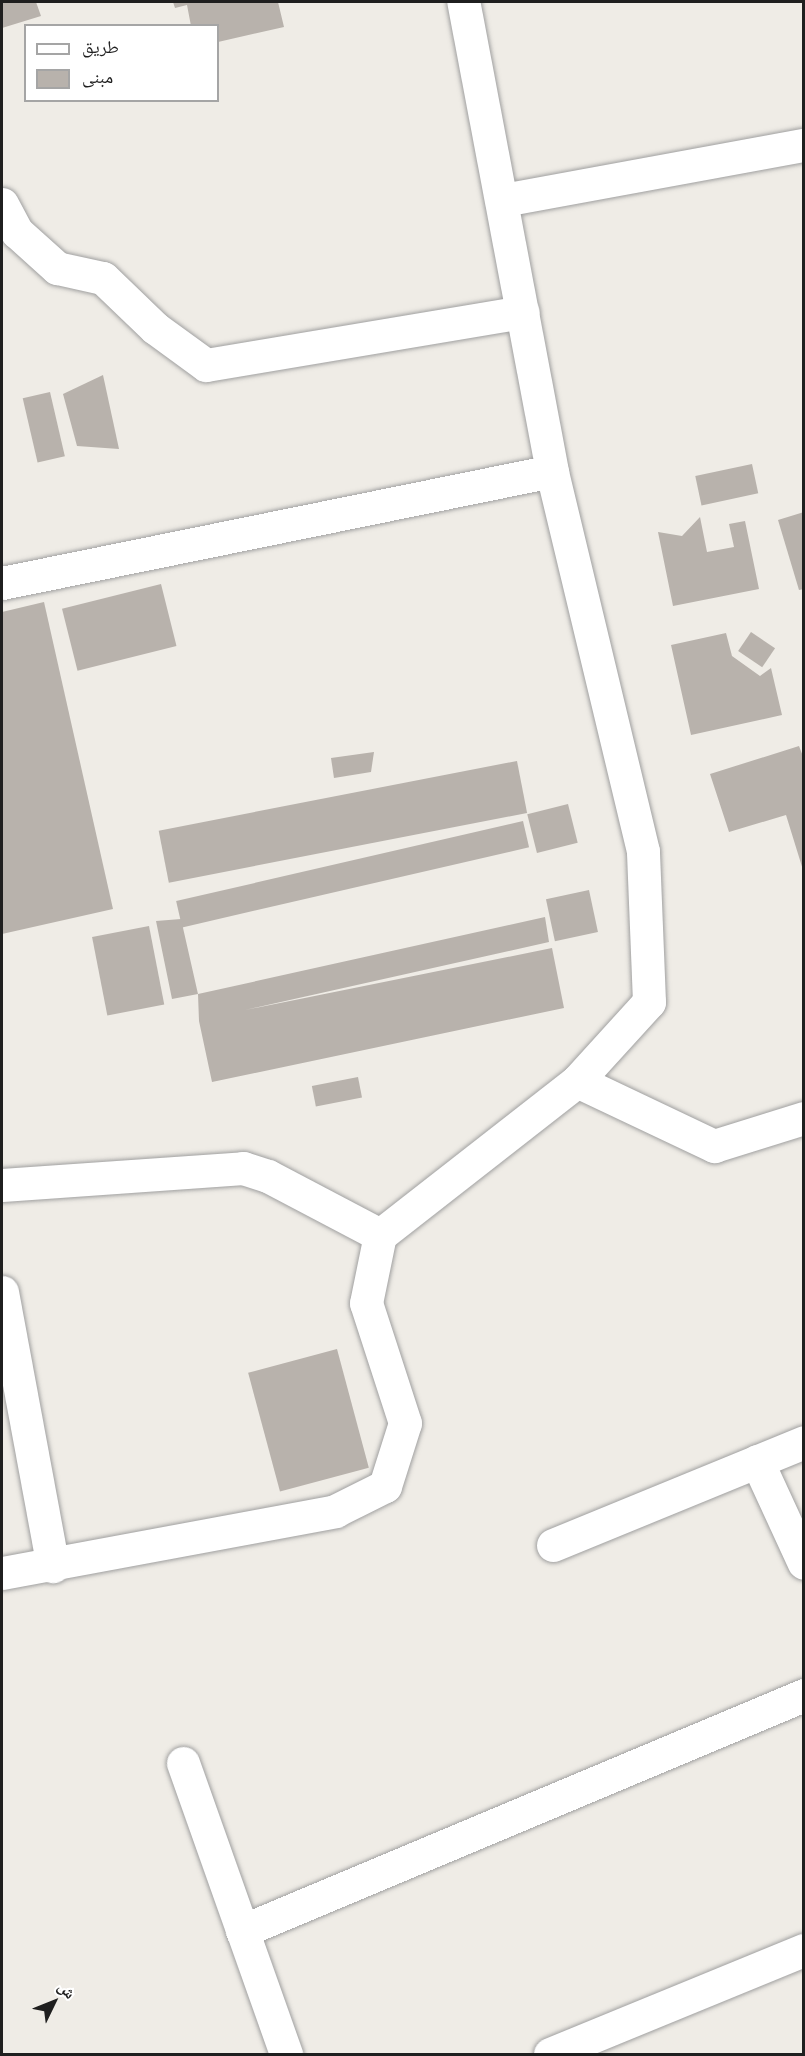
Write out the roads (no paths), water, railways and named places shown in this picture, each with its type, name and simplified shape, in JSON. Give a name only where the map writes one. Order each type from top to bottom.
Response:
[{"type":"street","points":[[2,1573],[53,1566],[335,1511],[385,1486],[405,1423],[366,1303],[381,1235],[577,1081],[649,1002],[643,851],[552,471],[503,200],[463,2]]},
{"type":"street","points":[[503,200],[804,145]]},
{"type":"street","points":[[2,204],[17,232],[57,268],[103,278],[155,328],[206,366],[524,312]]},
{"type":"street","points":[[2,583],[552,471]]},
{"type":"street","points":[[577,1081],[714,1146],[804,1118]]},
{"type":"street","points":[[2,1185],[243,1168],[268,1176],[381,1235]]},
{"type":"street","points":[[2,1292],[53,1566]]},
{"type":"street","points":[[553,1545],[804,1442]]},
{"type":"street","points":[[757,1461],[804,1563]]},
{"type":"street","points":[[242,1931],[804,1695]]},
{"type":"street","points":[[183,1763],[286,2055]]},
{"type":"street","points":[[550,2055],[804,1950]]}]
